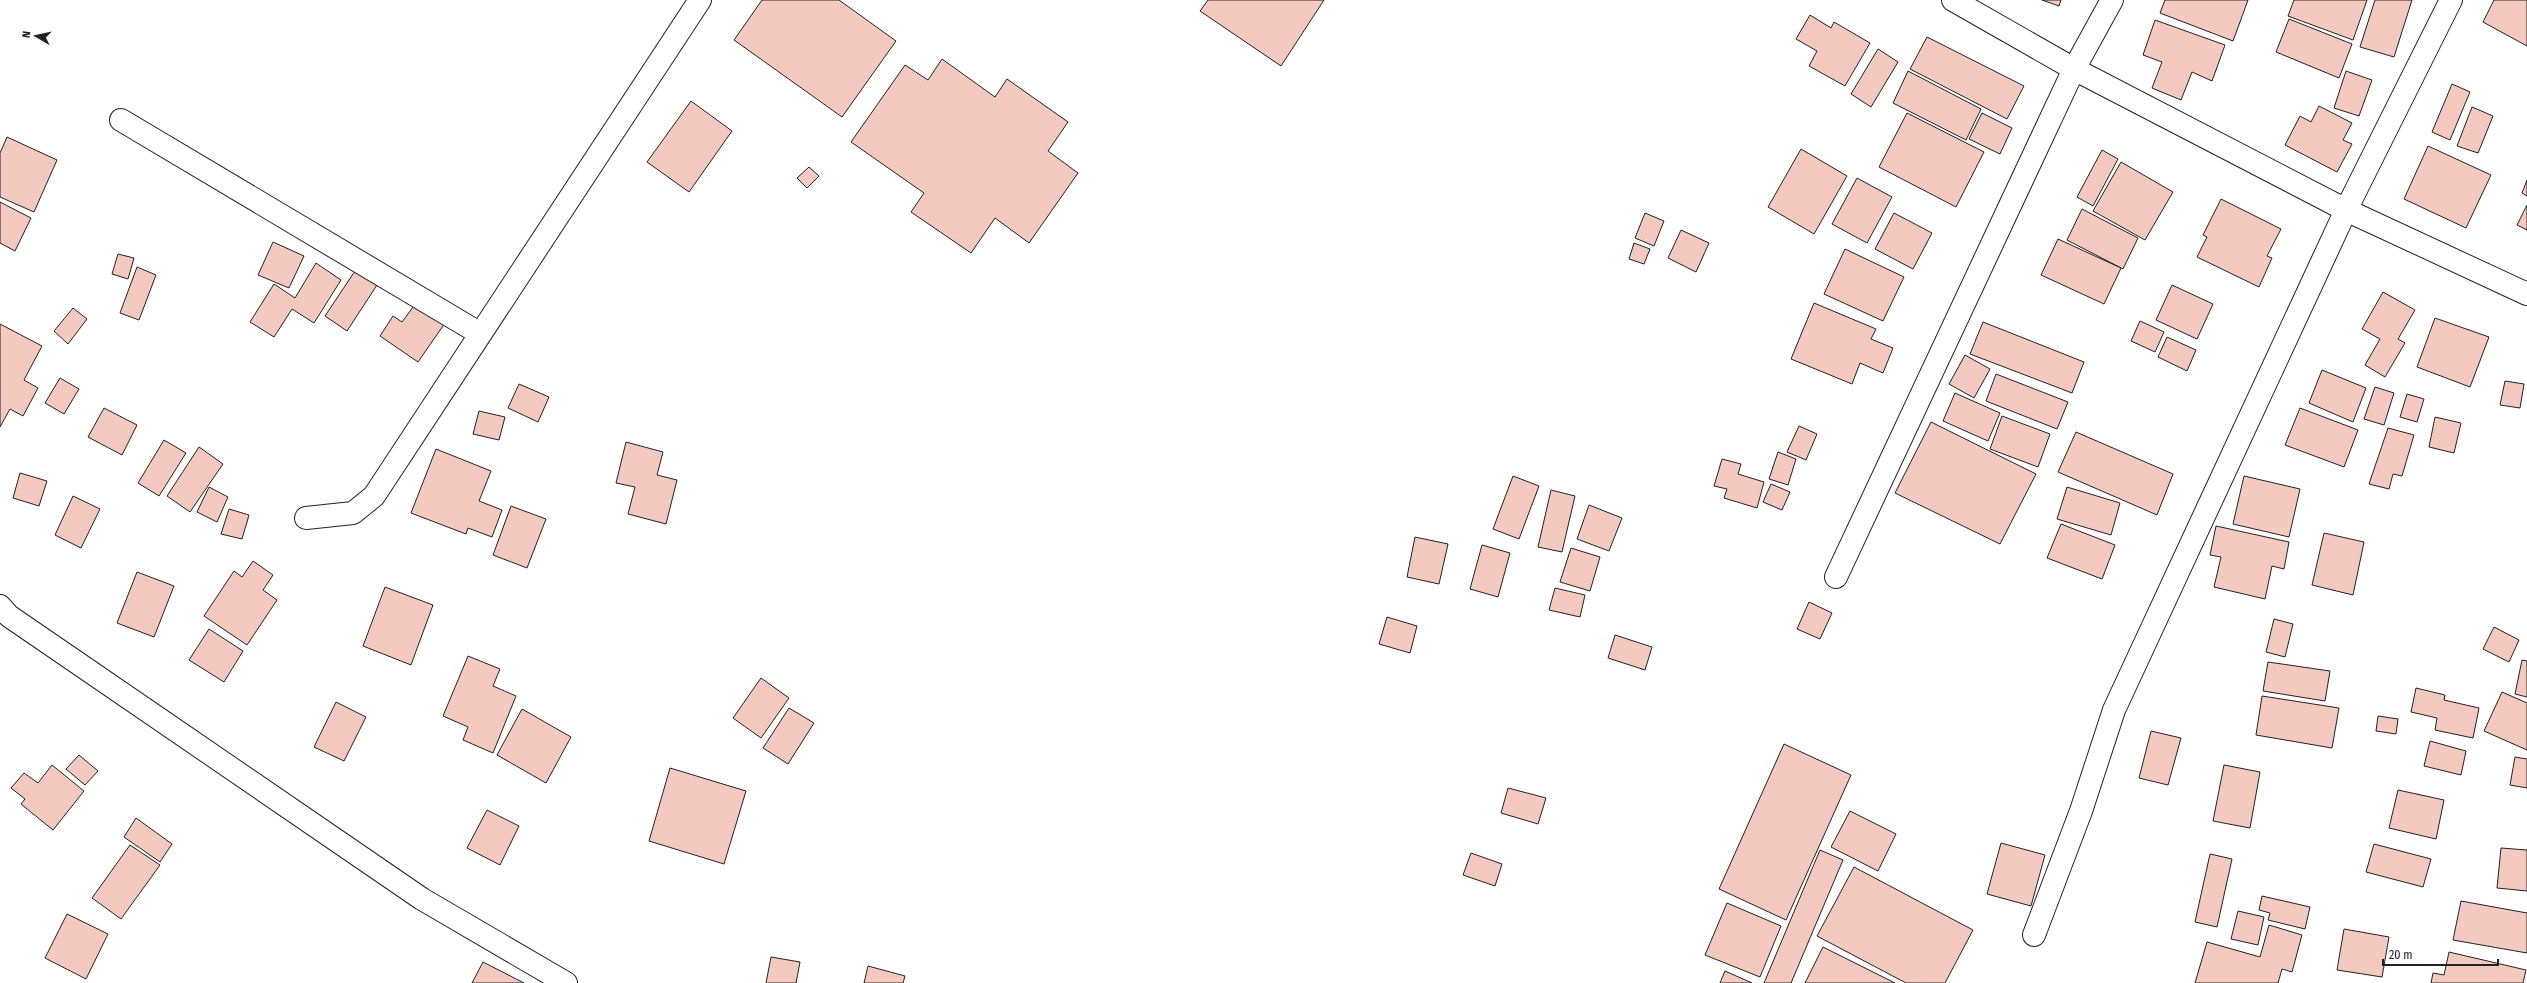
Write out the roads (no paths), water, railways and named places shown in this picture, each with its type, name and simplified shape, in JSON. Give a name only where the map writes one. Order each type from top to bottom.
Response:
[{"type":"street","points":[[306,518],[353,513],[374,496],[479,333],[700,0]]},
{"type":"street","points":[[1953,0],[2074,69],[2346,210],[2527,294]]},
{"type":"street","points":[[1836,576],[2074,69],[2112,0]]},
{"type":"street","points":[[2034,935],[2080,811],[2114,710],[2346,210],[2451,0]]},
{"type":"street","points":[[121,120],[479,333]]},
{"type":"street","points":[[0,606],[9,616],[422,900],[566,983]]}]
